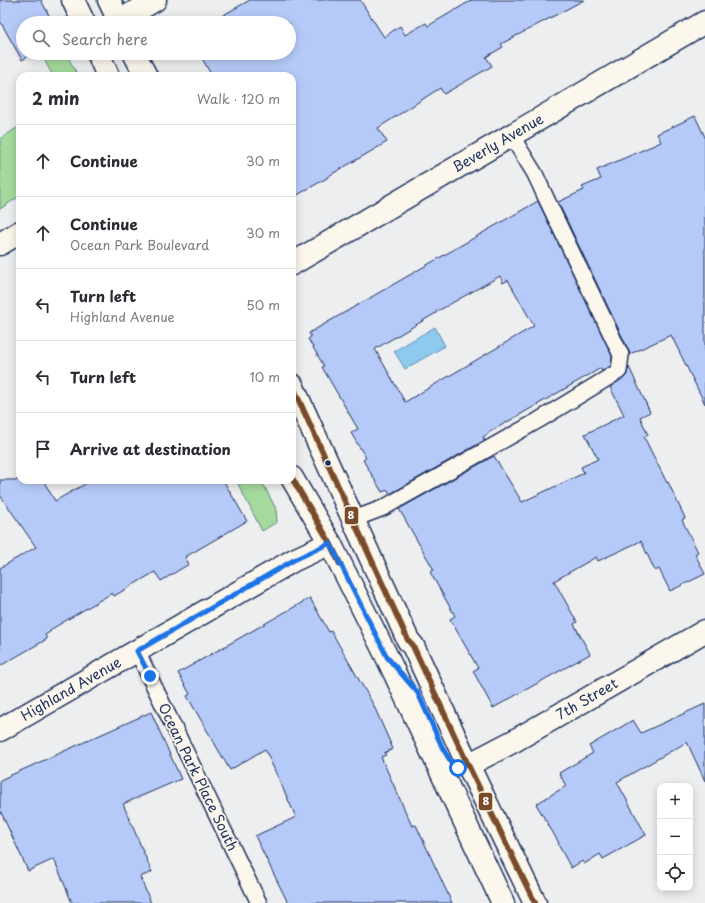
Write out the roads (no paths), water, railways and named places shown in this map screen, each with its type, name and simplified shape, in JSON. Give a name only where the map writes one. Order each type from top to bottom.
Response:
[{"type":"street","points":[[73,0],[81,16]]},
{"type":"street","points":[[109,0],[116,16]]},
{"type":"street","points":[[128,16],[155,0]]},
{"type":"street","name":"Beverly Avenue","points":[[296,262],[705,22]]},
{"type":"street","points":[[101,60],[106,72]]},
{"type":"street","points":[[138,60],[144,72]]},
{"type":"street","points":[[0,244],[16,234]]},
{"type":"street","points":[[296,394],[408,640]]},
{"type":"street","points":[[296,484],[330,543],[387,657],[503,903]]},
{"type":"street","points":[[330,543],[341,541],[353,546],[388,617],[413,646],[468,765],[535,903]]},
{"type":"street","name":"Highland Avenue","points":[[0,730],[294,560],[330,543]]},
{"type":"street","name":"7th Street","points":[[468,765],[514,741],[705,631]]},
{"type":"street","points":[[387,657],[418,693],[443,749],[450,760],[458,768],[468,765]]},
{"type":"lane","points":[[354,519],[383,508],[539,420],[619,371],[620,355],[535,174],[512,136]]},
{"type":"lane","name":"Ocean Park Place South","points":[[137,651],[259,903]]},
{"type":"water","points":[[435,327],[445,346],[405,369],[394,351]]}]
